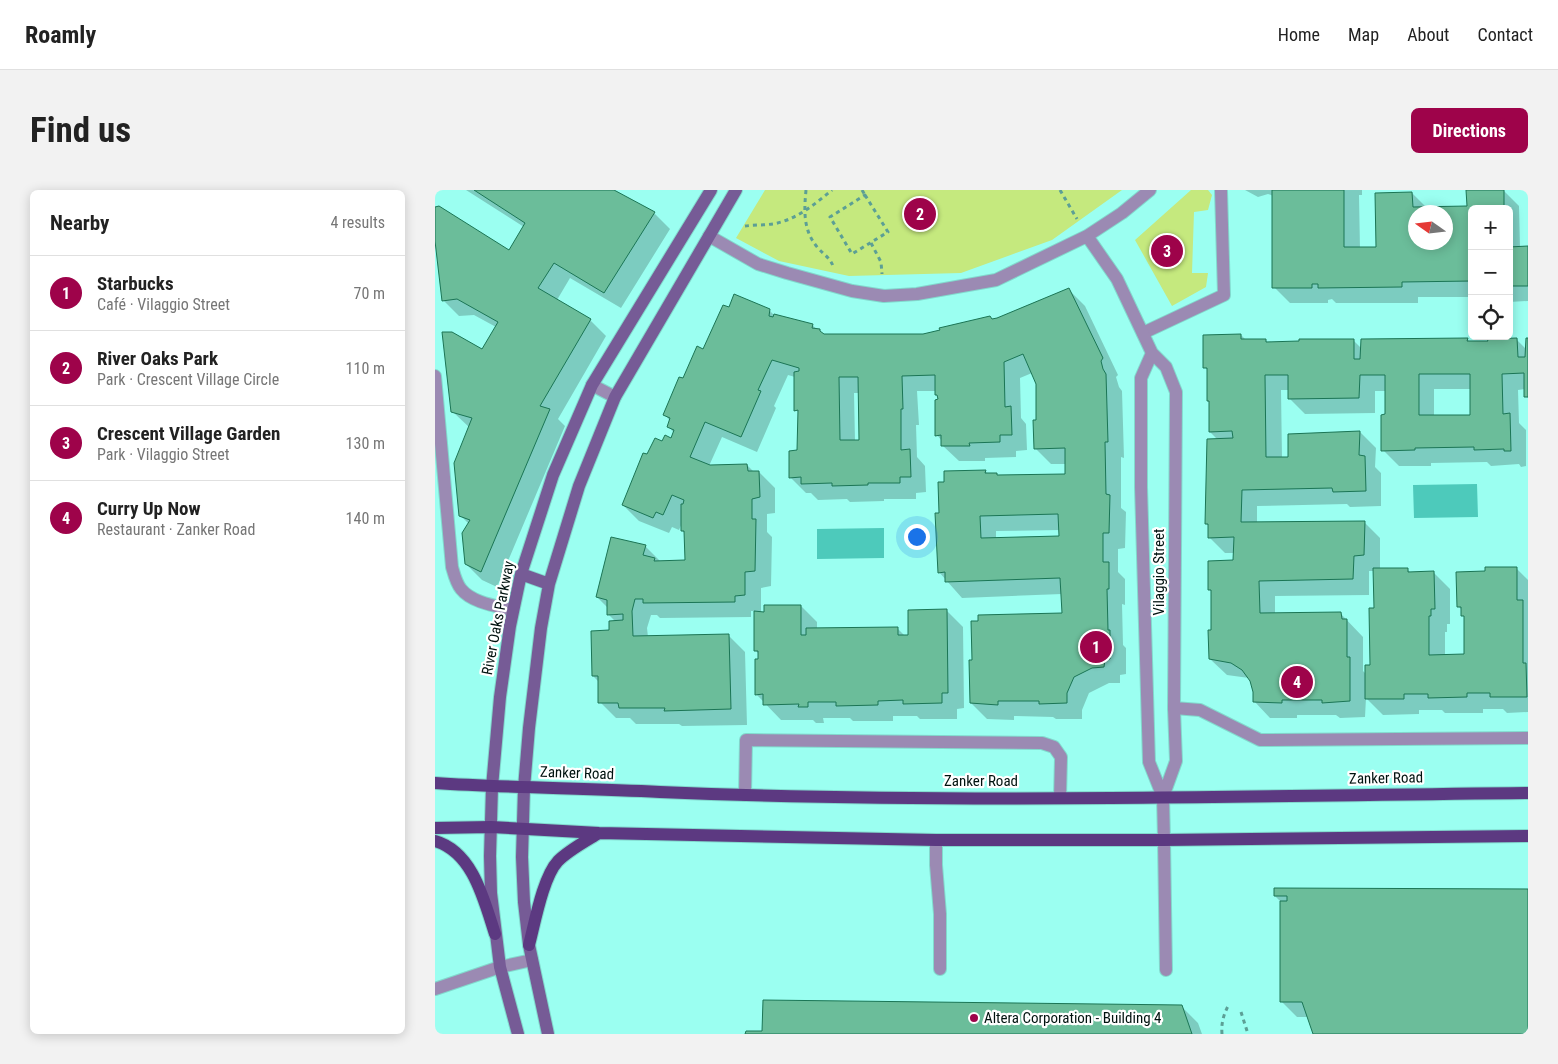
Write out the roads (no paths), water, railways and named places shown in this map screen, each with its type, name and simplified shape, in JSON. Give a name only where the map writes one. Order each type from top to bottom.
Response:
[{"type":"main road","name":"Zanker Road","points":[[435,783],[492,787],[745,796],[1060,798],[1528,793]]},
{"type":"main road","points":[[435,828],[491,827],[599,833],[936,840],[1164,840],[1528,836]]},
{"type":"main road","points":[[529,945],[549,874],[558,862],[599,833]]},
{"type":"main road","points":[[435,841],[453,849],[470,871],[483,897],[495,934]]},
{"type":"street","name":"River Oaks Parkway","points":[[518,1034],[500,967],[495,934],[491,893],[491,827],[492,787],[500,697],[513,610],[521,574],[553,475],[592,385],[711,190]]},
{"type":"street","points":[[548,1034],[529,945],[524,902],[522,829],[535,670],[549,584],[579,486],[615,397],[736,190]]},
{"type":"street","points":[[709,236],[758,264],[822,283],[884,296],[917,294],[996,280],[1087,236],[1150,190]]},
{"type":"street","points":[[1143,333],[1224,295],[1221,190]]},
{"type":"street","name":"Vilaggio Street","points":[[1087,236],[1117,279],[1152,353],[1167,367],[1177,392],[1174,708],[1176,761],[1163,797]]},
{"type":"street","name":"Vilaggio Street","points":[[1152,353],[1141,378],[1141,487],[1149,762],[1163,797],[1166,970]]},
{"type":"street","points":[[435,376],[452,566],[456,580],[461,589],[471,597],[513,610]]},
{"type":"street","points":[[592,385],[615,397]]},
{"type":"street","points":[[521,574],[549,584]]},
{"type":"street","points":[[1174,708],[1200,710],[1260,740],[1528,738]]},
{"type":"street","points":[[745,796],[747,740],[1042,743],[1054,747],[1061,757],[1060,798]]},
{"type":"street","points":[[936,840],[940,914],[940,969]]},
{"type":"street","points":[[435,989],[500,967],[532,960]]},
{"type":"place","name":"River Oaks Park","points":[[920,214]]},
{"type":"place","name":"Crescent Village Garden","points":[[1167,251]]},
{"type":"place","name":"Starbucks","points":[[1096,647]]},
{"type":"place","name":"Curry Up Now","points":[[1297,682]]},
{"type":"place","name":"Altera Corporation - Building 4","points":[[974,1018]]}]
